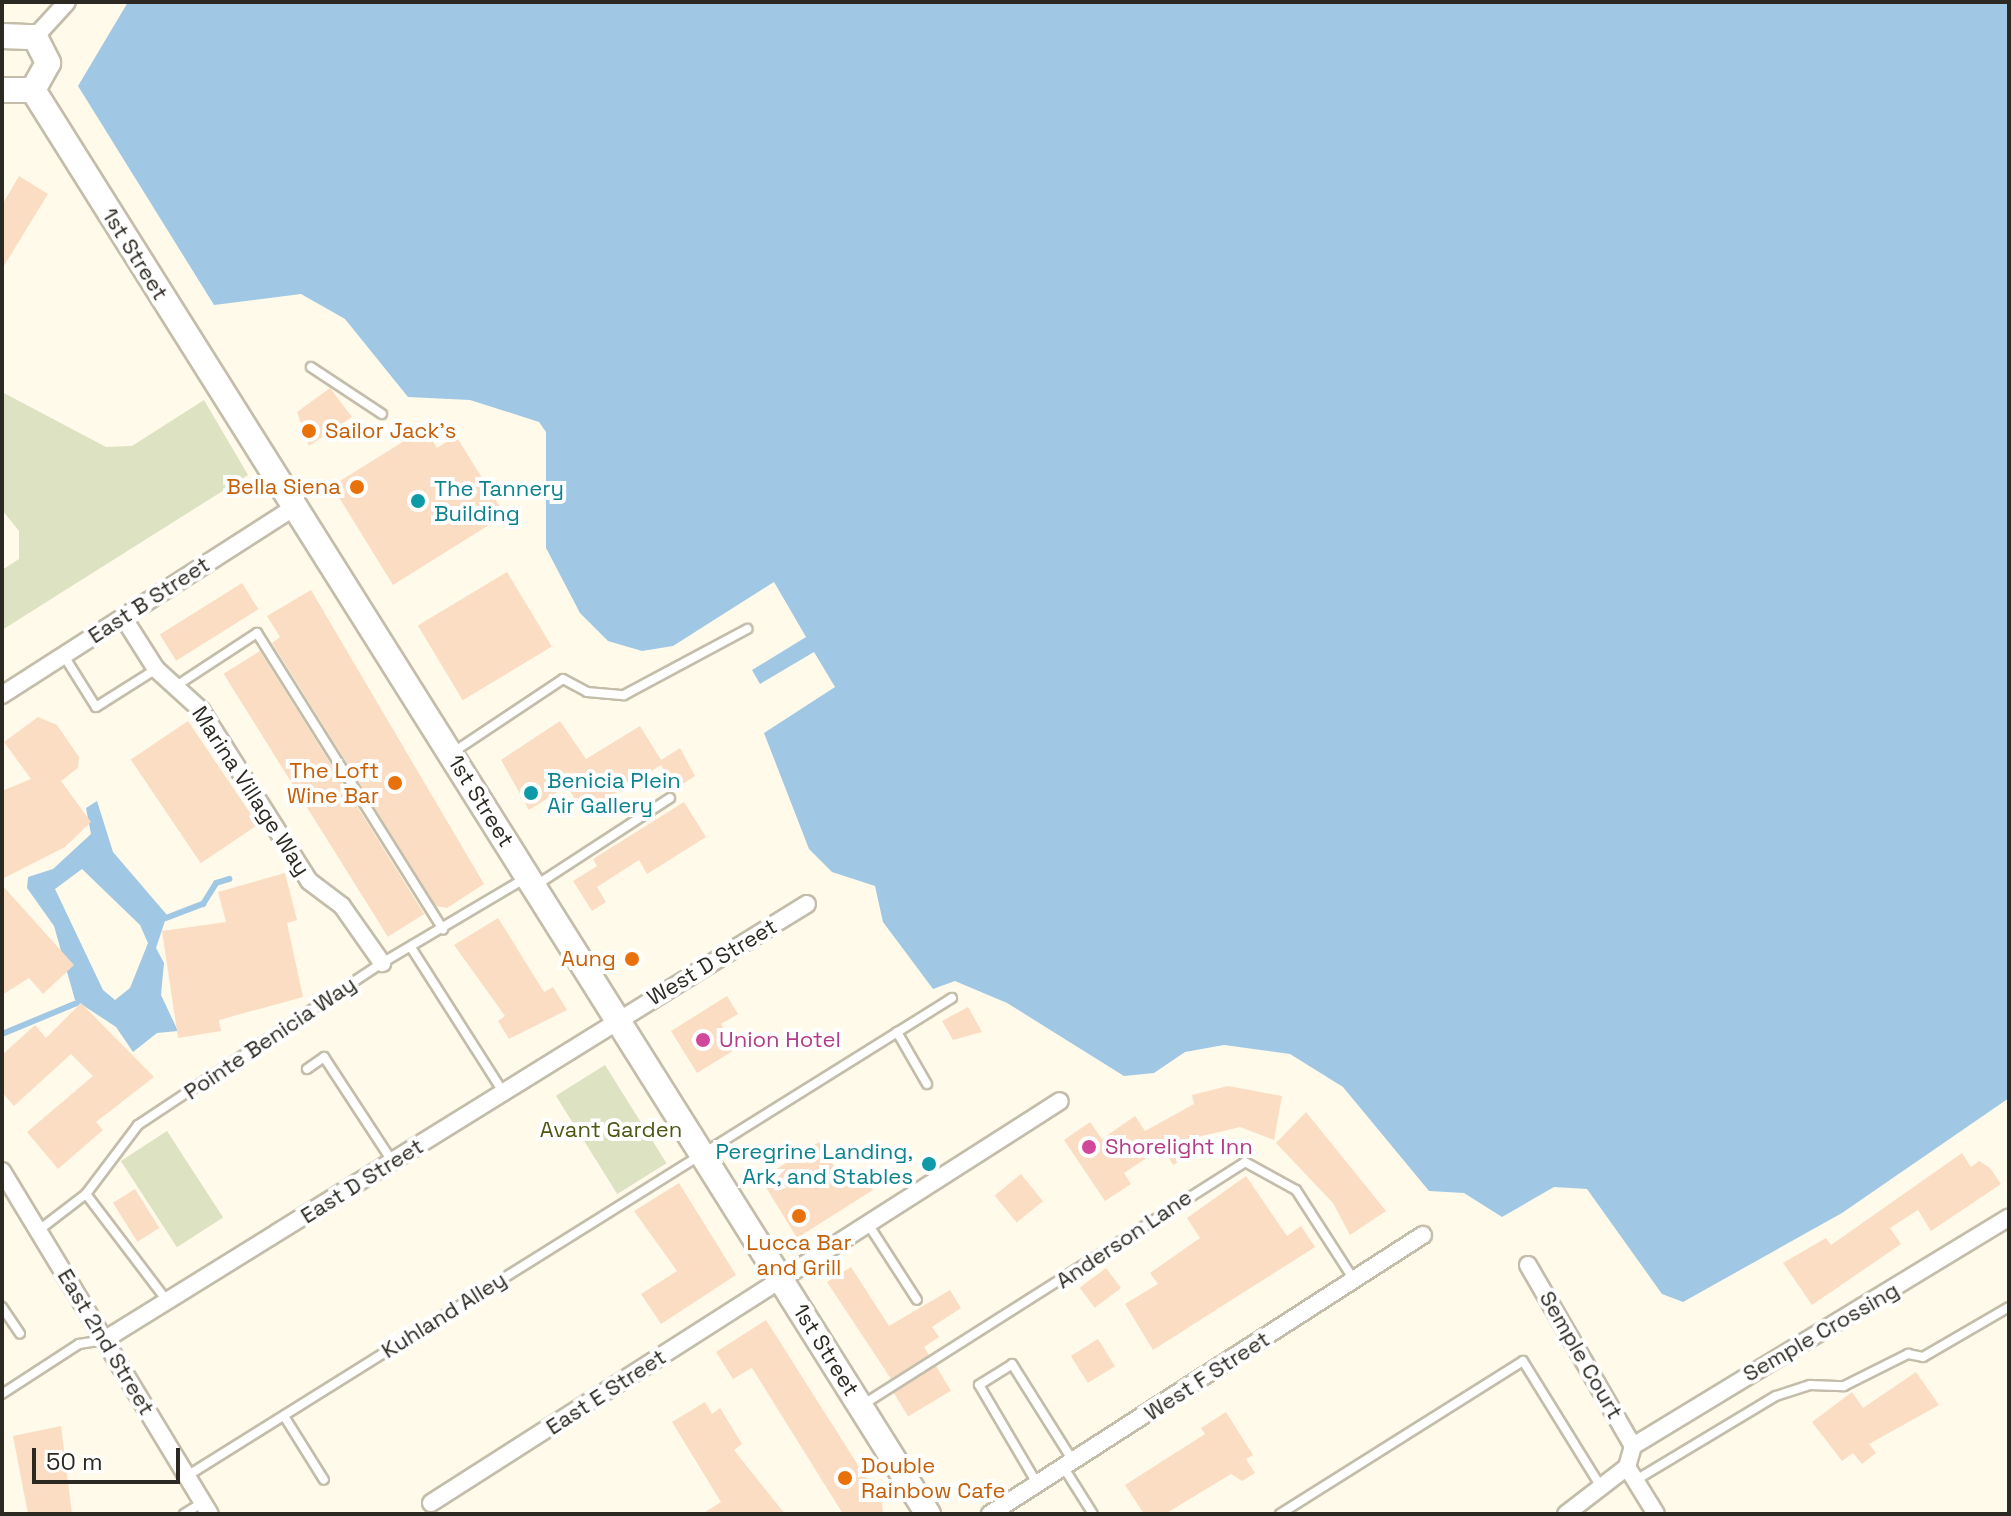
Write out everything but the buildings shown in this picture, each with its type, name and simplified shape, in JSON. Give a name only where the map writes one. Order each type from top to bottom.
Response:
[{"type":"main road","points":[[2,36],[35,37],[48,63],[33,90],[2,90]]},
{"type":"main road","name":"1st Street","points":[[33,90],[928,1514]]},
{"type":"street","points":[[35,37],[67,2]]},
{"type":"street","name":"East B Street","points":[[2,695],[296,506]]},
{"type":"street","name":"Marina Village Way","points":[[123,617],[156,669],[201,710],[309,881],[342,906],[382,963]]},
{"type":"street","name":"West D Street","points":[[618,1019],[807,904]]},
{"type":"street","name":"East D Street","points":[[104,1340],[618,1019]]},
{"type":"street","name":"East E Street","points":[[431,1503],[1060,1101]]},
{"type":"street","name":"East 2nd Street","points":[[2,1171],[206,1508]]},
{"type":"street","name":"Semple Crossing","points":[[1633,1446],[2009,1217]]},
{"type":"street","name":"West F Street","points":[[990,1514],[1423,1235]]},
{"type":"street","name":"Semple Court","points":[[1528,1265],[1633,1446]]},
{"type":"street","points":[[1633,1446],[1631,1474],[1656,1514]]},
{"type":"street","points":[[1566,1514],[1631,1474]]},
{"type":"lane","points":[[311,367],[382,414]]},
{"type":"lane","points":[[451,753],[563,679],[587,692],[624,695],[747,629]]},
{"type":"lane","points":[[176,686],[257,633],[443,930]]},
{"type":"lane","points":[[64,655],[96,707],[156,669]]},
{"type":"lane","name":"Pointe Benicia Way","points":[[39,1230],[86,1194],[138,1125],[382,963],[532,882],[670,798]]},
{"type":"lane","points":[[412,949],[503,1092]]},
{"type":"lane","name":"Kuhland Alley","points":[[187,1476],[952,998]]},
{"type":"lane","points":[[897,1032],[927,1084]]},
{"type":"lane","points":[[307,1069],[324,1057],[392,1162]]},
{"type":"lane","name":"Anderson Lane","points":[[861,1406],[1245,1162],[1296,1190],[1354,1281]]},
{"type":"lane","points":[[86,1194],[168,1302]]},
{"type":"lane","points":[[868,1224],[917,1300]]},
{"type":"lane","points":[[2,1307],[20,1334]]},
{"type":"lane","points":[[1631,1474],[1776,1396],[1810,1385],[1844,1386],[1908,1354],[1923,1357],[2009,1307]]},
{"type":"lane","points":[[2,1394],[79,1344],[104,1340]]},
{"type":"lane","points":[[1280,1514],[1523,1361],[1604,1490]]},
{"type":"lane","points":[[1038,1485],[979,1385],[1012,1364],[1093,1514]]},
{"type":"lane","points":[[284,1416],[324,1480]]},
{"type":"lane","points":[[184,1514],[206,1508]]},
{"type":"green space","points":[[2,392],[106,447],[132,446],[204,400],[248,475],[2,630],[2,570],[19,559],[19,531],[2,510]]},
{"type":"green space","name":"Avant Garden","points":[[605,1065],[666,1163],[617,1194],[556,1096]]},
{"type":"green space","points":[[167,1131],[223,1217],[177,1247],[121,1161]]},
{"type":"water","points":[[128,2],[2009,2],[2009,1098],[1842,1213],[1683,1302],[1662,1294],[1587,1189],[1554,1187],[1502,1217],[1464,1193],[1429,1191],[1343,1087],[1290,1054],[1224,1045],[1185,1052],[1154,1073],[1124,1076],[1007,1003],[955,981],[933,989],[883,922],[875,886],[832,872],[809,849],[764,733],[835,687],[814,652],[760,684],[752,670],[806,637],[774,582],[673,646],[642,651],[608,641],[580,613],[546,548],[546,432],[539,422],[470,400],[408,397],[345,319],[301,294],[214,305],[78,86]]},
{"type":"water","points":[[97,801],[113,852],[167,915],[156,948],[164,963],[161,995],[178,1031],[157,1033],[133,1052],[116,1027],[75,1000],[54,926],[27,888],[28,877],[53,869],[91,834],[86,808]],"holes":[[[82,869],[140,925],[148,943],[130,988],[115,1000],[103,990],[55,889]]]},
{"type":"waterway","points":[[166,918],[203,904],[216,883],[229,879]]},
{"type":"waterway","points":[[2,1034],[77,1003]]},
{"type":"place","name":"Sailor Jack's","points":[[309,431]]},
{"type":"place","name":"Bella Siena","points":[[357,487]]},
{"type":"place","name":"The Tannery Building","points":[[418,501]]},
{"type":"place","name":"The Loft Wine Bar","points":[[395,783]]},
{"type":"place","name":"Benicia Plein Air Gallery","points":[[531,793]]},
{"type":"place","name":"Aung","points":[[632,959]]},
{"type":"place","name":"Union Hotel","points":[[703,1040]]},
{"type":"place","name":"Shorelight Inn","points":[[1089,1147]]},
{"type":"place","name":"Peregrine Landing, Ark, and Stables","points":[[929,1164]]},
{"type":"place","name":"Lucca Bar and Grill","points":[[799,1216]]},
{"type":"place","name":"Double Rainbow Cafe","points":[[845,1478]]}]
